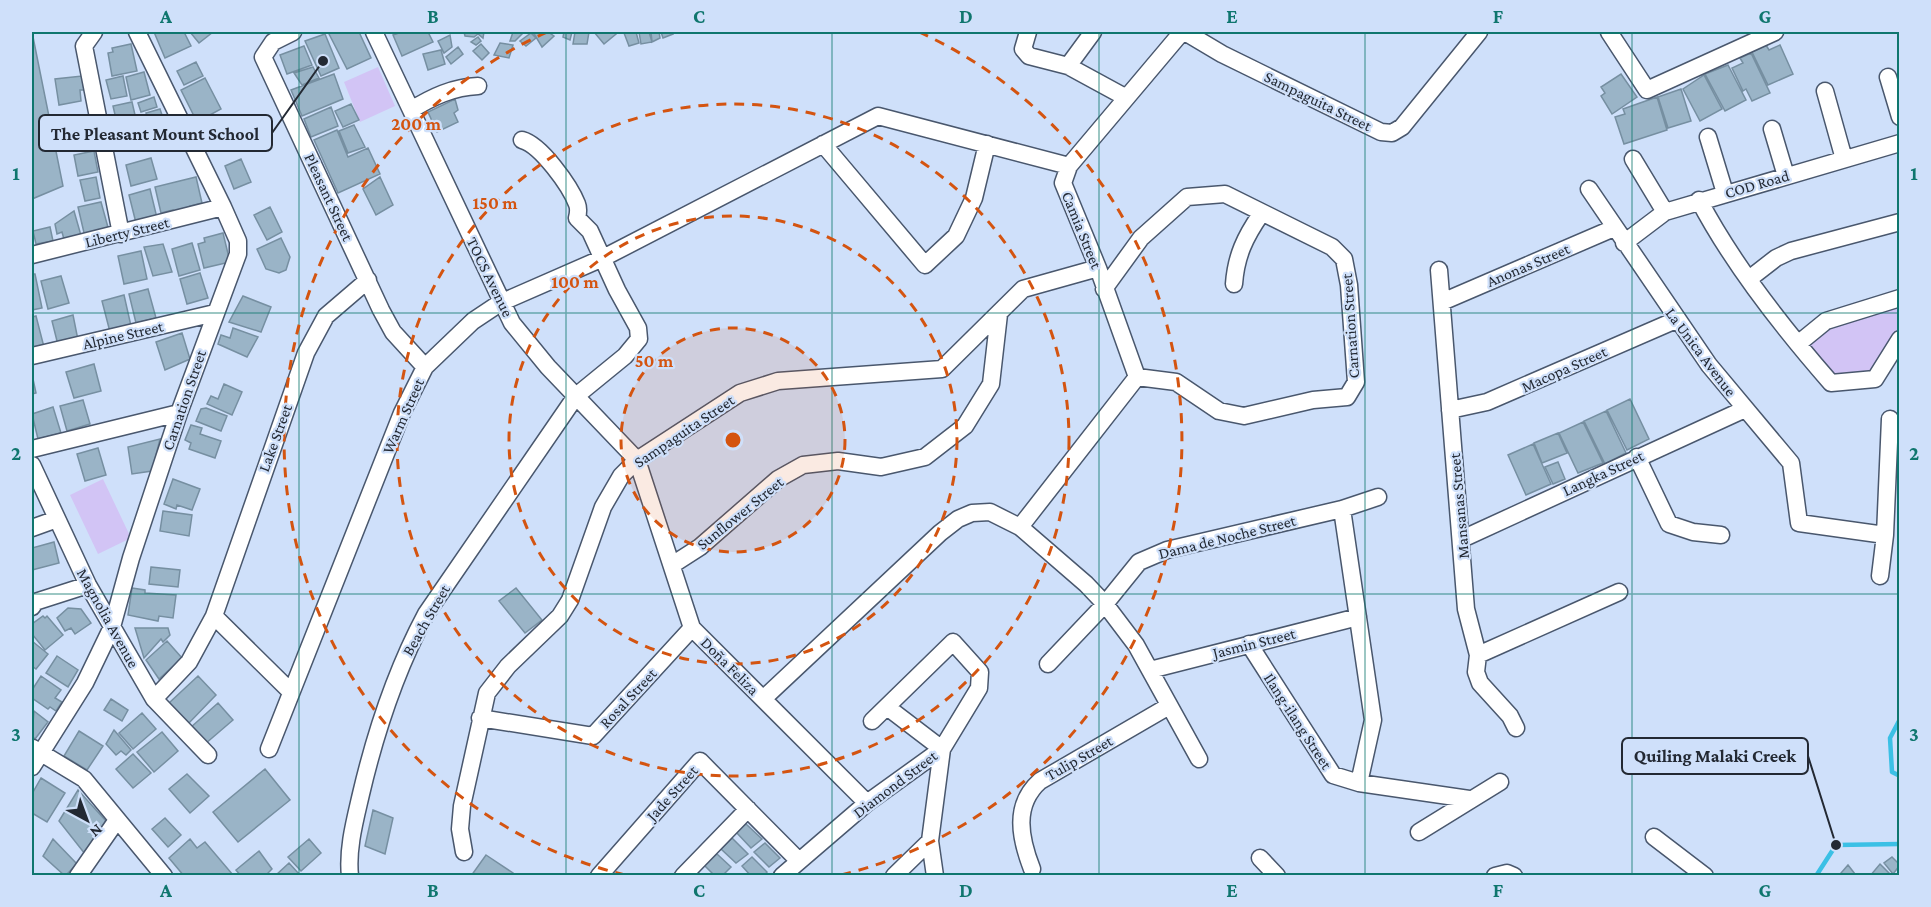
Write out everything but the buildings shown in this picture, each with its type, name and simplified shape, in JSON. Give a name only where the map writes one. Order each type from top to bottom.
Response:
[{"type":"street","points":[[94,32],[84,46],[121,234]]},
{"type":"street","name":"Carnation Street","points":[[35,756],[95,666],[112,627],[131,558],[179,413],[238,254],[238,241],[223,207],[137,32]]},
{"type":"street","name":"Pleasant Street","points":[[293,32],[273,42],[263,57],[393,332],[424,367]]},
{"type":"street","name":"TOCS Avenue","points":[[374,32],[501,303],[528,344],[637,460]]},
{"type":"street","points":[[1028,32],[1023,49],[1029,56],[1068,66],[1125,97]]},
{"type":"street","points":[[1068,66],[1093,32]]},
{"type":"street","name":"Sampaguita Street","points":[[1184,32],[1222,54],[1381,132],[1392,133],[1402,127],[1479,32]]},
{"type":"street","name":"Camia Street","points":[[1137,377],[1098,268],[1063,183],[1069,166],[1125,97],[1184,32]]},
{"type":"street","points":[[1609,32],[1647,90],[1775,32]]},
{"type":"street","points":[[1888,77],[1899,117]]},
{"type":"street","points":[[411,110],[441,94],[463,87],[478,86]]},
{"type":"street","points":[[1826,91],[1845,159]]},
{"type":"street","name":"Warm Street","points":[[269,749],[402,413],[424,367],[473,321],[501,303],[603,258],[878,116],[1069,166]]},
{"type":"street","points":[[1772,129],[1786,176]]},
{"type":"street","points":[[1708,137],[1725,193]]},
{"type":"street","points":[[522,140],[532,143],[561,178],[578,207],[577,218],[590,231],[603,258]]},
{"type":"street","name":"COD Road","points":[[1624,243],[1665,212],[1699,200],[1899,143]]},
{"type":"street","points":[[823,144],[924,265],[956,236],[974,198],[987,144]]},
{"type":"street","points":[[1633,159],[1665,212]]},
{"type":"street","name":"La Unica Avenue","points":[[1589,189],[1676,320],[1744,409],[1791,463],[1797,519],[1802,524],[1885,535]]},
{"type":"street","name":"Carnation Street","points":[[1104,289],[1141,238],[1187,197],[1225,194],[1261,214],[1332,247],[1344,259],[1349,285],[1356,382],[1347,397],[1314,400],[1244,416],[1219,411],[1176,382],[1137,377]]},
{"type":"street","points":[[1699,200],[1720,240],[1749,279],[1825,376],[1836,384],[1875,379],[1899,339]]},
{"type":"street","name":"Liberty Street","points":[[32,255],[223,207]]},
{"type":"street","points":[[1234,284],[1235,263],[1244,239],[1261,214]]},
{"type":"street","points":[[1749,279],[1776,258],[1791,251],[1899,222]]},
{"type":"street","name":"Anonas Street","points":[[1442,302],[1614,228]]},
{"type":"street","name":"Beach Street","points":[[350,876],[352,840],[378,726],[407,650],[437,596],[576,396],[625,356],[639,339],[638,328],[603,258]]},
{"type":"street","name":"Sampaguita Street","points":[[464,852],[460,829],[462,806],[487,693],[496,680],[560,616],[570,600],[603,507],[621,476],[637,460],[740,393],[778,381],[942,369],[1023,290],[1098,268]]},
{"type":"street","name":"Mansanas Street","points":[[1439,270],[1466,609],[1479,655],[1476,672],[1479,683],[1510,716],[1516,728]]},
{"type":"street","name":"Lake Street","points":[[153,699],[189,662],[214,616],[306,353],[326,316],[368,280]]},
{"type":"street","points":[[1799,342],[1826,321],[1899,298]]},
{"type":"street","name":"Alpine Street","points":[[32,356],[215,314]]},
{"type":"street","name":"Sunflower Street","points":[[672,565],[700,547],[778,479],[803,465],[838,461],[881,467],[925,457],[965,426],[991,384],[999,314]]},
{"type":"street","name":"Macopa Street","points":[[1450,410],[1487,402],[1676,320]]},
{"type":"street","points":[[1020,527],[1137,377]]},
{"type":"street","name":"Langka Street","points":[[1462,539],[1744,409]]},
{"type":"street","points":[[32,449],[179,413]]},
{"type":"street","points":[[1880,576],[1885,535],[1890,419]]},
{"type":"street","points":[[1637,457],[1669,524],[1693,532],[1722,535]]},
{"type":"street","name":"Doña Feliza","points":[[637,460],[692,628],[867,803]]},
{"type":"street","name":"Magnolia Avenue","points":[[32,465],[88,585],[153,699],[208,755]]},
{"type":"street","name":"Dama de Noche Street","points":[[1048,664],[1105,604],[1139,562],[1167,550],[1342,509],[1378,497]]},
{"type":"street","points":[[1342,509],[1373,720],[1359,783]]},
{"type":"street","points":[[763,699],[958,519],[972,513],[990,512],[1020,527],[1105,604],[1136,645],[1199,759]]},
{"type":"street","points":[[32,528],[57,519]]},
{"type":"street","points":[[32,606],[35,602],[88,585]]},
{"type":"street","points":[[1479,655],[1619,592]]},
{"type":"street","points":[[214,616],[291,692]]},
{"type":"street","name":"Jasmin Street","points":[[1150,670],[1358,617]]},
{"type":"street","name":"Rosal Street","points":[[480,718],[593,736],[692,628]]},
{"type":"street","name":"Diamond Street","points":[[782,876],[867,803],[942,749],[979,688],[980,672],[953,642],[887,707]]},
{"type":"street","name":"Ilang-ilang Street","points":[[1250,644],[1333,775],[1359,783],[1469,799]]},
{"type":"street","name":"Tulip Street","points":[[1032,869],[1021,823],[1021,809],[1030,790],[1040,781],[1169,706]]},
{"type":"street","points":[[872,720],[887,707],[942,749],[930,841],[934,876]]},
{"type":"street","points":[[35,756],[84,780],[164,876]]},
{"type":"street","name":"Jade Street","points":[[598,876],[700,761],[798,860]]},
{"type":"street","points":[[1419,832],[1469,799],[1500,782]]},
{"type":"street","points":[[683,876],[748,809]]},
{"type":"street","points":[[78,876],[117,820]]},
{"type":"street","points":[[1654,837],[1705,876]]},
{"type":"street","points":[[894,876],[930,841]]},
{"type":"street","points":[[1260,858],[1277,876]]},
{"type":"shaded area","points":[[378,67],[395,106],[360,122],[344,82]]},
{"type":"shaded area","points":[[1899,306],[1899,326],[1871,375],[1833,379],[1808,345],[1830,328]]},
{"type":"shaded area","points":[[103,479],[131,538],[98,554],[70,495]]},
{"type":"waterway","points":[[1900,719],[1890,738],[1892,772],[1900,776]]},
{"type":"waterway","points":[[1816,876],[1836,845],[1900,844]]},
{"type":"place","name":"The Pleasant Mount School","points":[[323,61]]},
{"type":"place","name":"Quiling Malaki Creek","points":[[1836,845]]}]
